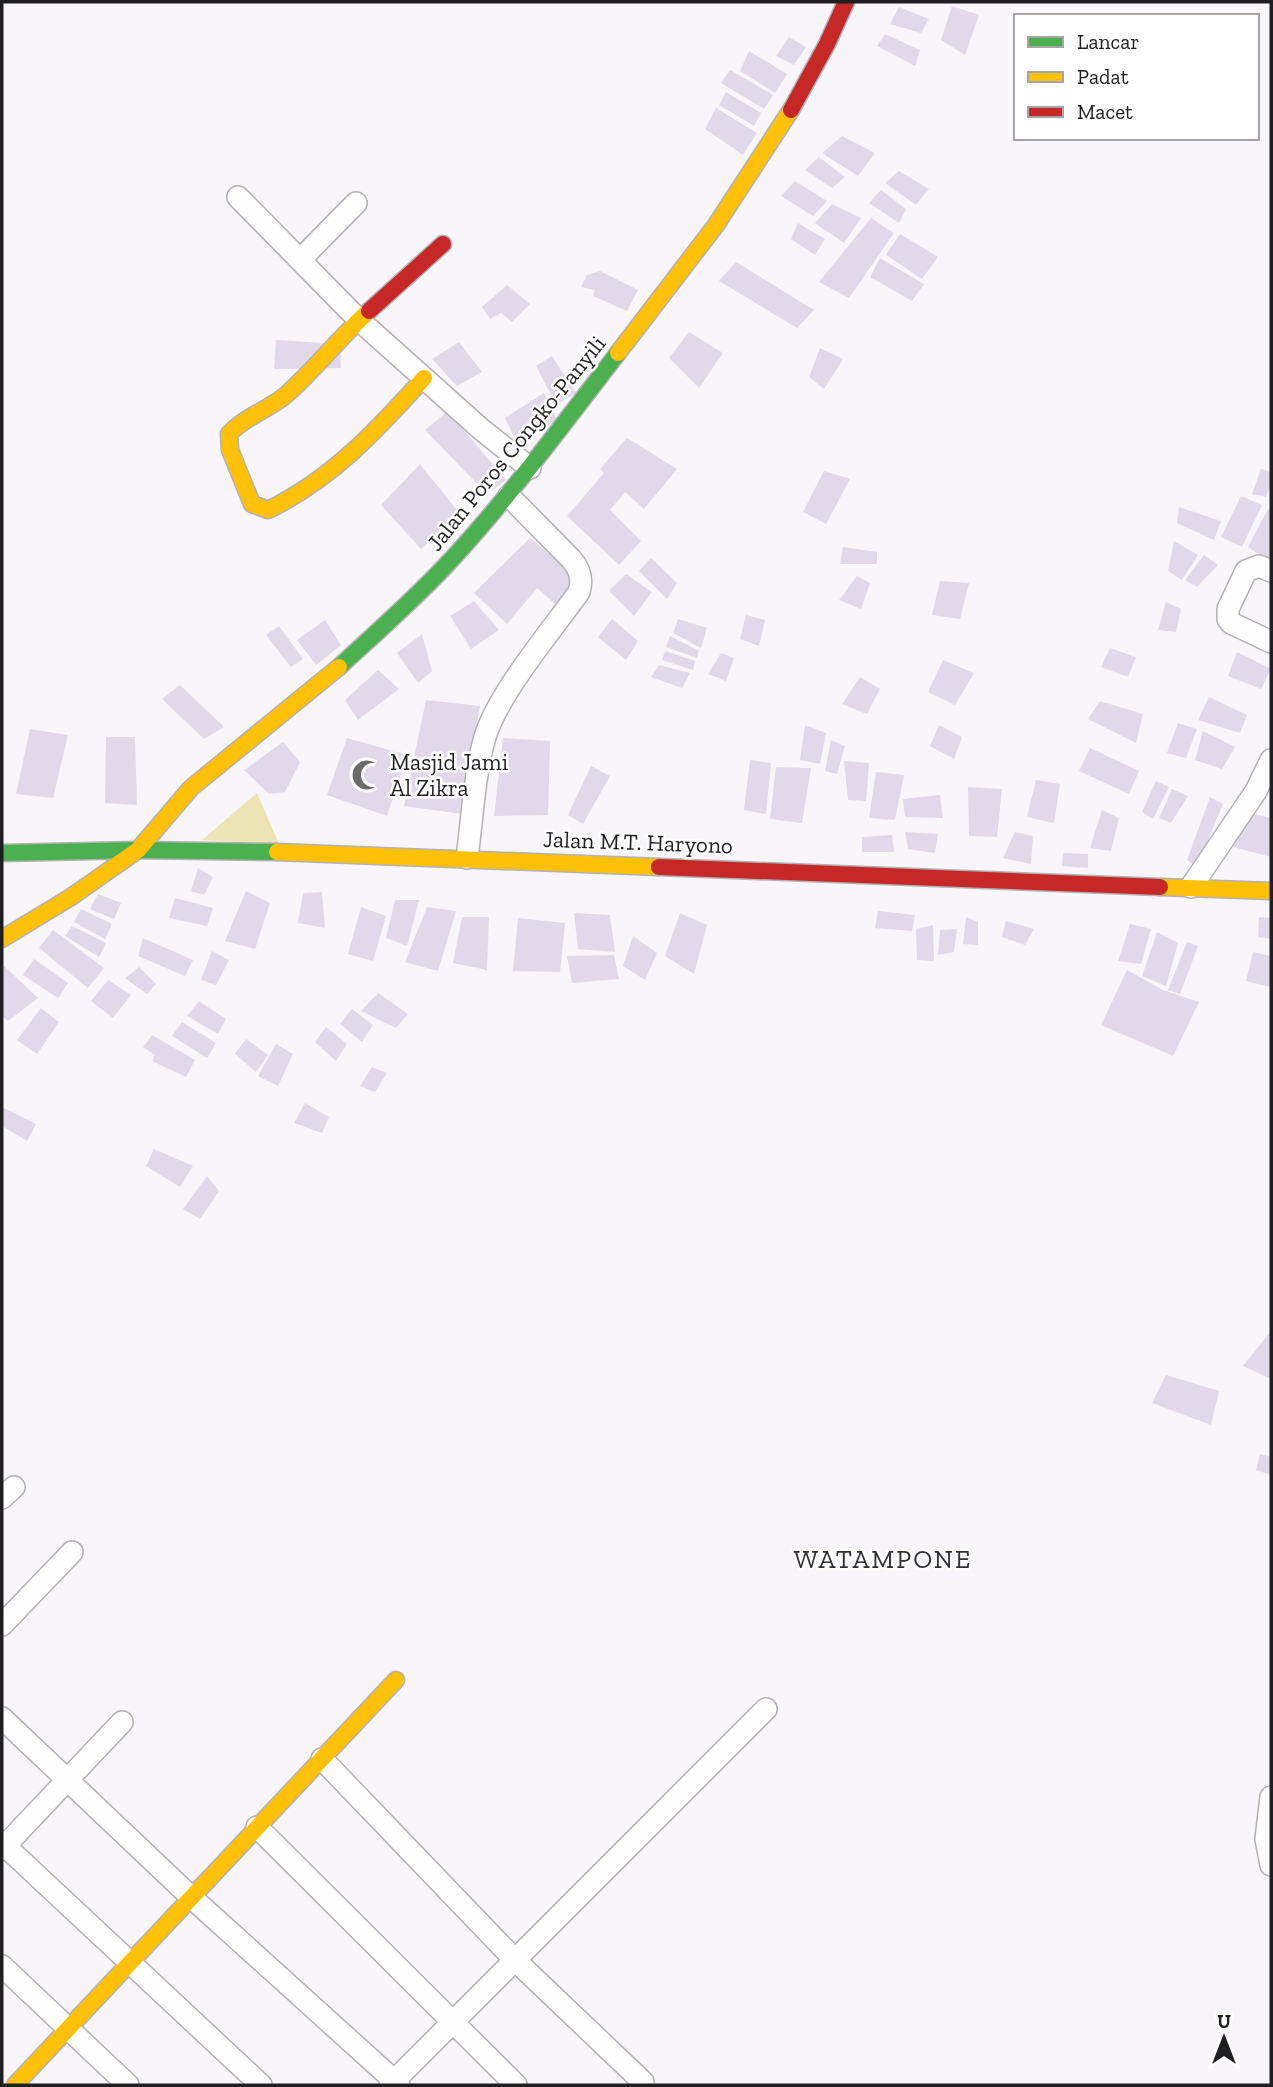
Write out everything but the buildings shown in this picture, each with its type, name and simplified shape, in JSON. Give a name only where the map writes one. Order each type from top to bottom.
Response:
[{"type":"main road","name":"Jalan Poros Congko-Panyili","points":[[2,939],[71,897],[138,850],[191,789],[331,674],[411,601],[509,496],[716,225],[797,100],[846,2]]},
{"type":"main road","points":[[424,378],[355,453],[327,477],[268,510],[252,504],[230,450],[229,434],[235,426],[262,412],[287,394],[359,320],[443,244]]},
{"type":"main road","name":"Jalan M.T. Haryono","points":[[2,853],[138,850],[291,852],[1271,891]]},
{"type":"main road","points":[[15,2085],[396,1681]]},
{"type":"street","points":[[238,197],[359,320],[482,430],[530,468]]},
{"type":"street","points":[[300,260],[356,204]]},
{"type":"street","points":[[467,858],[488,728],[502,701],[581,587],[579,570],[571,559],[509,496]]},
{"type":"street","points":[[1271,571],[1259,566],[1246,571],[1227,614],[1231,623],[1271,642]]},
{"type":"street","points":[[1191,887],[1263,795],[1271,760]]},
{"type":"street","points":[[2,1625],[72,1552]]},
{"type":"street","points":[[2,1718],[394,2084],[514,1960],[766,1709]]},
{"type":"street","points":[[122,1722],[3,1846],[261,2085]]},
{"type":"street","points":[[322,1759],[514,1960],[643,2082]]},
{"type":"street","points":[[1271,1797],[1266,1839],[1271,1865]]},
{"type":"street","points":[[257,1827],[516,2085]]},
{"type":"street","points":[[2,1966],[128,2085]]},
{"type":"shaded area","points":[[257,793],[279,844],[202,840]]},
{"type":"traffic: fast","points":[[339,667],[451,560],[537,458],[618,353]]},
{"type":"traffic: fast","points":[[2,853],[138,850],[277,852]]},
{"type":"traffic: slow","points":[[618,353],[716,225],[791,110]]},
{"type":"traffic: slow","points":[[369,311],[287,394],[229,434],[230,450],[252,504],[268,510],[313,484],[371,434],[424,378]]},
{"type":"traffic: slow","points":[[2,939],[71,897],[138,850],[191,788],[339,667]]},
{"type":"traffic: slow","points":[[277,852],[659,867]]},
{"type":"traffic: slow","points":[[1160,887],[1271,891]]},
{"type":"traffic: slow","points":[[15,2085],[396,1680]]},
{"type":"traffic: jam","points":[[791,110],[827,44],[846,2]]},
{"type":"traffic: jam","points":[[369,311],[443,244]]},
{"type":"traffic: jam","points":[[659,867],[1160,887]]},
{"type":"place","name":"Masjid Jami Al Zikra","points":[[367,775]]},
{"type":"district","name":"WATAMPONE","points":[[883,1559]]}]
